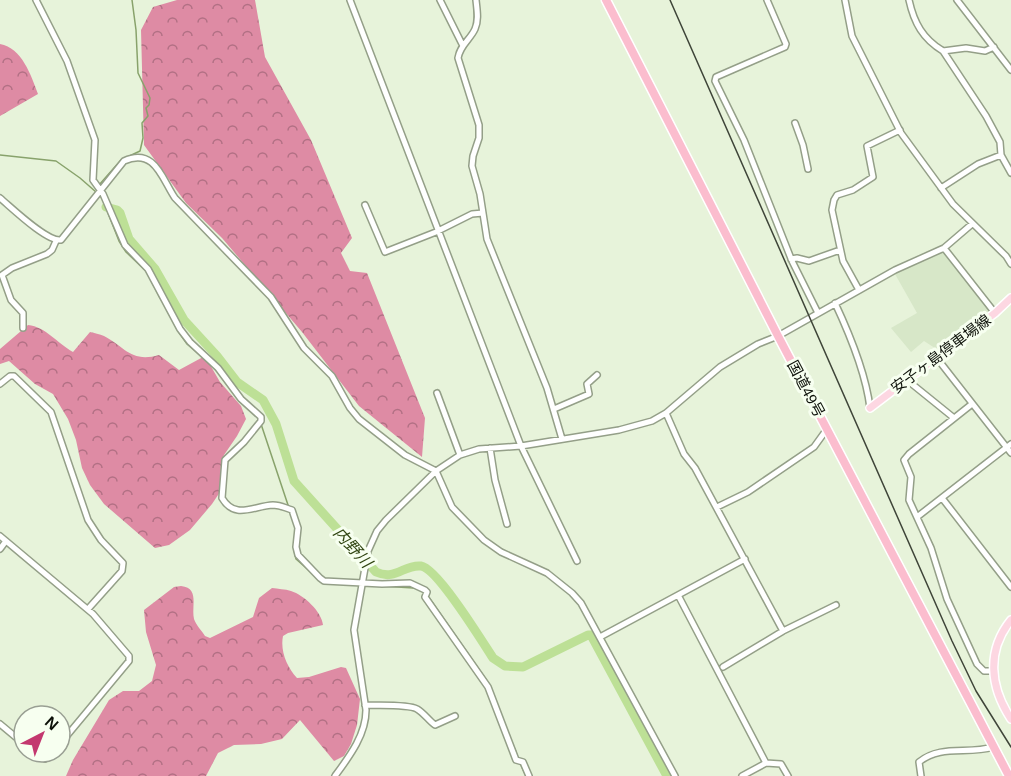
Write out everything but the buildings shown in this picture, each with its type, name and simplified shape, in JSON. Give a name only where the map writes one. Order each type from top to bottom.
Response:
[{"type":"highway","name":"国道49号","points":[[606,0],[778,336],[1009,776]]},
{"type":"main road","name":"安子ヶ島停車場線","points":[[870,408],[995,313],[1011,298]]},
{"type":"main road","points":[[1011,620],[998,643],[993,671],[997,691],[1011,719]]},
{"type":"street","points":[[36,0],[67,61],[94,136],[96,150],[93,180],[100,190],[125,245],[148,269],[180,329],[193,346],[218,368],[243,401],[261,417],[261,421],[244,442],[225,460],[222,498],[236,511],[272,505],[292,510],[298,528],[296,551],[303,563],[324,581],[410,583],[427,592],[425,597],[488,687],[516,760],[523,762],[530,776]]},
{"type":"street","points":[[350,0],[521,446],[577,561]]},
{"type":"street","points":[[440,0],[463,46]]},
{"type":"street","points":[[476,0],[477,23],[459,53],[459,62],[479,125],[472,166],[490,244],[554,409],[562,439]]},
{"type":"street","points":[[767,0],[786,44],[785,47],[714,80],[744,140],[791,259],[818,313]]},
{"type":"street","points":[[845,0],[852,36],[900,130],[941,188],[972,224],[1008,255],[1011,264]]},
{"type":"street","points":[[909,0],[917,27],[930,42],[943,51],[986,116],[1000,142],[1001,155],[1011,173]]},
{"type":"street","points":[[957,0],[1011,70]]},
{"type":"street","points":[[943,51],[966,48],[985,51],[994,47]]},
{"type":"street","points":[[795,123],[808,169]]},
{"type":"street","points":[[859,290],[843,261],[840,250],[833,220],[834,198],[872,179],[866,146],[900,130]]},
{"type":"street","points":[[941,188],[978,164],[1001,155]]},
{"type":"street","points":[[0,198],[44,234],[56,241],[62,240],[124,161],[132,158],[148,160],[160,171],[172,194],[183,207],[271,297],[304,348],[332,376],[359,419],[405,455],[436,471],[452,507],[494,548],[547,573],[581,603],[675,776]]},
{"type":"street","points":[[365,205],[385,252],[472,214],[483,213]]},
{"type":"street","points":[[335,776],[353,750],[364,728],[365,705],[354,640],[361,582],[368,551],[377,531],[386,520],[436,471],[460,455],[490,448],[521,446],[641,425],[666,413],[720,368],[758,344],[778,336],[895,270],[944,248],[972,224]]},
{"type":"street","points":[[23,328],[23,314],[11,300],[2,275],[12,268],[47,254],[52,250],[56,241]]},
{"type":"street","points":[[944,248],[995,313]]},
{"type":"street","points":[[791,259],[799,258],[809,261],[840,250]]},
{"type":"street","points":[[835,303],[862,372],[870,408]]},
{"type":"street","points":[[936,357],[972,404],[1009,446],[1011,453]]},
{"type":"street","points":[[0,384],[10,375],[14,376],[50,409],[88,520],[101,540],[123,563],[122,571],[88,609]]},
{"type":"street","points":[[554,409],[589,394],[587,384],[597,375]]},
{"type":"street","points":[[907,380],[954,418]]},
{"type":"street","points":[[437,393],[460,455]]},
{"type":"street","points":[[972,404],[904,460],[911,477],[909,500],[936,560],[947,599],[977,664],[984,671],[993,671]]},
{"type":"street","points":[[666,413],[684,454],[696,468],[783,631]]},
{"type":"street","points":[[717,507],[748,492],[814,447],[827,429]]},
{"type":"street","points":[[917,517],[1009,446]]},
{"type":"street","points":[[490,448],[495,480],[507,524]]},
{"type":"street","points":[[942,498],[1011,587]]},
{"type":"street","points":[[0,536],[88,609],[129,654],[130,659],[72,729]]},
{"type":"street","points":[[0,549],[6,541]]},
{"type":"street","points":[[600,637],[745,559]]},
{"type":"street","points":[[678,595],[766,763]]},
{"type":"street","points":[[723,667],[783,631],[836,604]]},
{"type":"street","points":[[365,705],[409,706],[419,710],[435,725],[455,716]]},
{"type":"street","points":[[0,724],[12,734]]},
{"type":"street","points":[[921,776],[919,762],[939,752],[975,751],[993,747]]},
{"type":"street","points":[[742,776],[766,763],[781,764],[788,776]]},
{"type":"shaded area","points":[[944,251],[991,313],[938,350],[924,341],[911,352],[891,328],[917,313],[895,274]]},
{"type":"green space","points":[[177,0],[255,0],[265,57],[311,140],[352,238],[341,253],[350,271],[367,273],[425,418],[422,457],[359,406],[302,332],[222,238],[186,203],[144,145],[141,30],[153,7]]},
{"type":"green space","points":[[0,44],[14,51],[25,63],[38,94],[0,116]]},
{"type":"green space","points":[[28,325],[46,332],[73,352],[90,332],[104,336],[135,355],[149,357],[159,355],[179,370],[203,357],[220,382],[241,406],[246,419],[224,455],[221,464],[220,492],[190,530],[169,545],[155,548],[104,504],[90,485],[82,468],[76,440],[68,419],[53,394],[35,384],[9,361],[0,364],[0,349]]},
{"type":"green space","points":[[174,587],[187,587],[191,590],[194,598],[194,619],[205,636],[210,638],[253,617],[259,598],[272,588],[296,593],[312,605],[323,625],[283,636],[283,653],[287,664],[297,678],[309,677],[341,667],[346,668],[360,699],[357,725],[351,744],[344,756],[334,761],[300,720],[282,739],[261,744],[234,745],[218,753],[206,776],[66,776],[109,700],[123,691],[139,691],[152,681],[156,665],[146,632],[144,610]]},
{"type":"waterway","points":[[99,185],[121,160],[140,151],[143,138],[142,123],[148,116],[146,108],[150,98],[138,73],[132,0]]},
{"type":"waterway","points":[[0,155],[56,161],[96,192]]},
{"type":"waterway","name":"内野川","points":[[106,207],[120,213],[129,239],[155,269],[184,320],[237,382],[263,400],[276,424],[294,481],[376,572],[389,575],[415,566],[428,570],[459,606],[493,658],[505,666],[523,667],[591,635],[667,776]]},
{"type":"waterway","points":[[106,208],[119,241],[126,252],[147,272],[160,298]]},
{"type":"waterway","points":[[167,310],[176,327]]},
{"type":"waterway","points":[[178,331],[187,344],[199,354]]},
{"type":"waterway","points":[[228,386],[244,405]]},
{"type":"waterway","points":[[261,424],[289,508]]},
{"type":"waterway","points":[[294,550],[296,559],[322,582]]},
{"type":"waterway","points":[[380,586],[414,588]]},
{"type":"waterway","points":[[428,596],[487,681]]},
{"type":"waterway","points":[[515,749],[518,759]]},
{"type":"waterway","points":[[520,763],[526,776]]},
{"type":"railway","points":[[670,0],[952,641],[976,691],[1011,747]]}]
